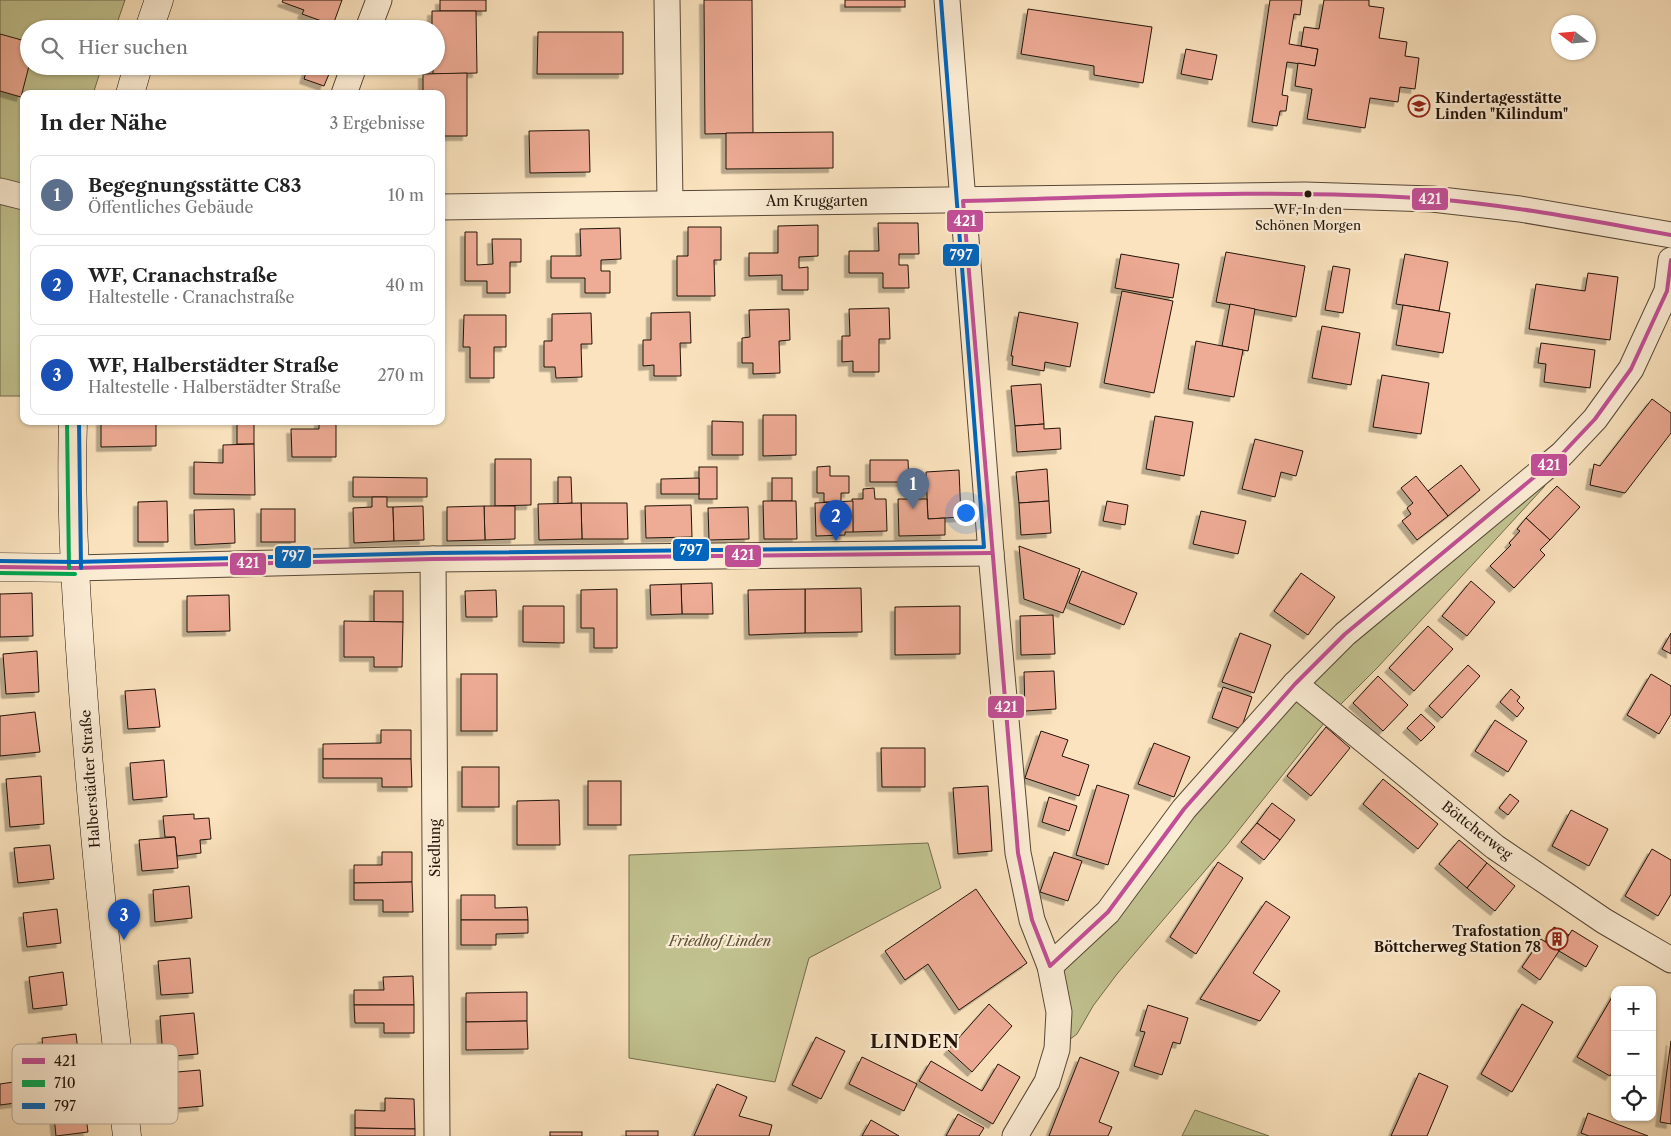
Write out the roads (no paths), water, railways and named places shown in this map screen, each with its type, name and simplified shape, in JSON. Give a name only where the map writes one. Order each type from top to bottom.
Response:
[{"type":"main road","points":[[152,20],[159,0]]},
{"type":"main road","points":[[131,90],[135,75]]},
{"type":"main road","name":"Halberstädter Straße","points":[[73,425],[75,568],[95,845],[117,1044]]},
{"type":"main road","points":[[0,567],[75,568]]},
{"type":"street","points":[[371,20],[378,0]]},
{"type":"street","points":[[667,0],[670,202]]},
{"type":"street","points":[[947,0],[991,553],[1018,853],[1032,920],[1050,966],[1058,1012],[1057,1049],[1046,1082],[1015,1136]]},
{"type":"street","points":[[345,90],[351,75]]},
{"type":"street","points":[[0,191],[20,196]]},
{"type":"street","name":"Am Kruggarten","points":[[445,207],[670,202],[1305,195],[1432,199],[1520,209],[1671,235]]},
{"type":"street","points":[[1050,966],[1108,912],[1184,809],[1295,684],[1345,634],[1562,454],[1595,419],[1632,369],[1667,291],[1671,260]]},
{"type":"street","points":[[75,568],[433,559],[991,553]]},
{"type":"street","name":"Siedlung","points":[[433,559],[437,1136]]},
{"type":"street","name":"Böttcherweg","points":[[1295,684],[1495,847],[1604,920],[1671,960]]},
{"type":"place","name":"Kindertagesstätte Linden \"Kilindum\"","points":[[1419,106]]},
{"type":"place","name":"WF, In den Schönen Morgen","points":[[1308,194]]},
{"type":"place","name":"Begegnungsstätte C83","points":[[913,509]]},
{"type":"place","name":"WF, Cranachstraße","points":[[836,541]]},
{"type":"place","name":"Trafostation Böttcherweg Station 78","points":[[1557,939]]},
{"type":"place","name":"WF, Halberstädter Straße","points":[[124,940]]},
{"type":"district","name":"LINDEN","points":[[915,1041]]},
{"type":"park label","name":"Friedhof Linden","points":[[720,941]]}]
